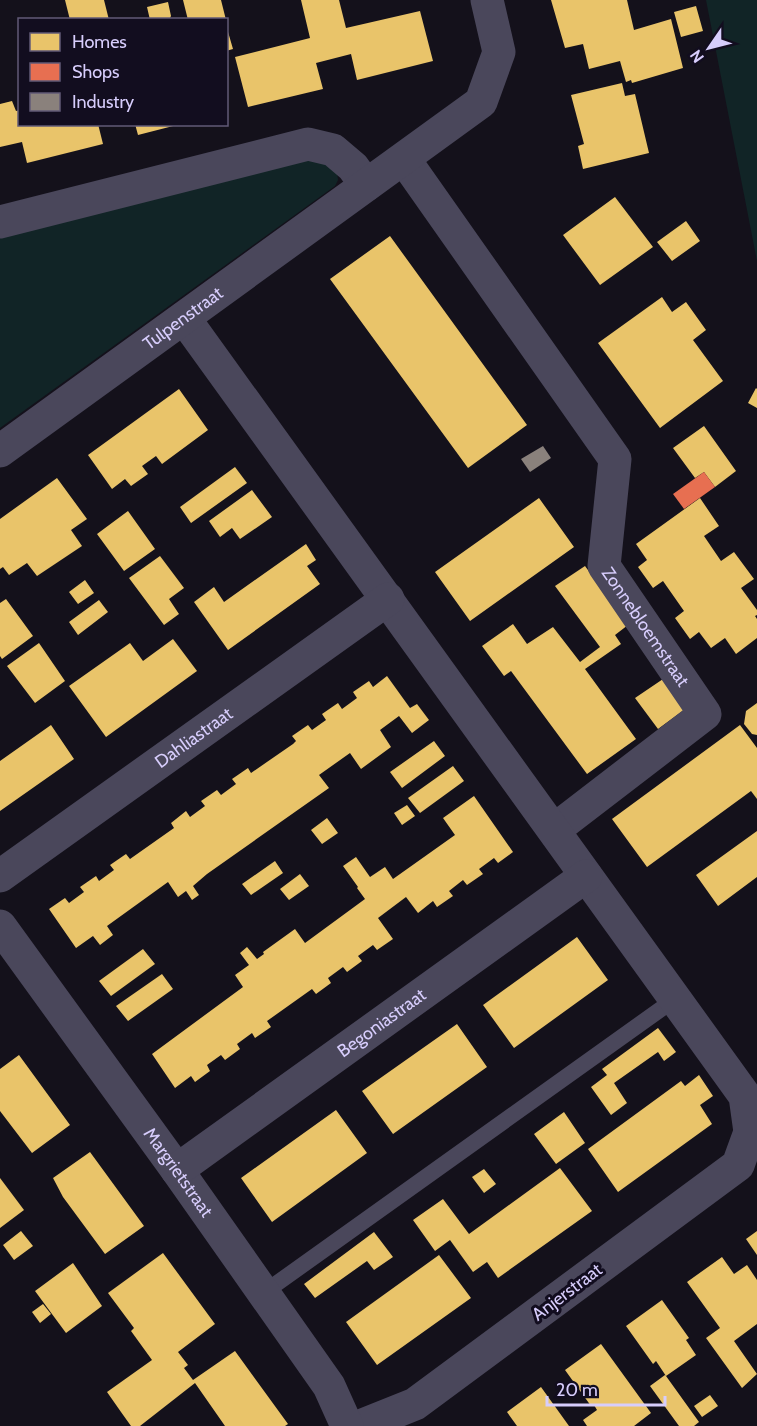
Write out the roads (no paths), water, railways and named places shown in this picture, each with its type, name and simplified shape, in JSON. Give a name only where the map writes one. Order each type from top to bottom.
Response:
[{"type":"street","name":"Tulpenstraat","points":[[0,451],[481,102],[499,52],[487,0]]},
{"type":"street","points":[[0,222],[308,144],[333,150],[353,167],[366,185]]},
{"type":"street","name":"Zonnebloemstraat","points":[[404,159],[615,459],[604,566],[705,714],[554,830]]},
{"type":"street","points":[[184,318],[675,999]]},
{"type":"street","name":"Dahliastraat","points":[[0,876],[388,599]]},
{"type":"street","name":"Begoniastraat","points":[[177,1170],[586,876]]},
{"type":"street","name":"Margrietstraat","points":[[3,937],[177,1170],[262,1294],[329,1386],[347,1426]]},
{"type":"street","name":"Anjerstraat","points":[[360,1426],[415,1404],[738,1165],[750,1132],[745,1096],[675,999]]},
{"type":"lane","points":[[262,1294],[675,999]]}]
